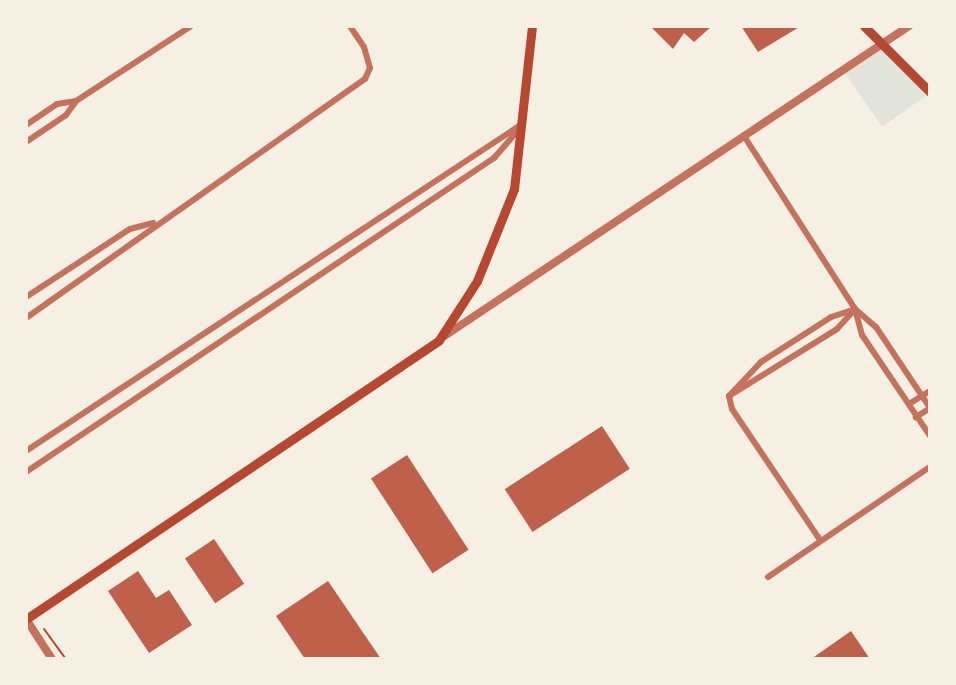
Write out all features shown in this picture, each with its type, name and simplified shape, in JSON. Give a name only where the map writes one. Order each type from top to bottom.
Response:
[{"type":"main road","points":[[26,619],[439,340],[477,281],[504,223],[526,122],[532,26]]},
{"type":"main road","points":[[864,26],[930,92]]},
{"type":"street","points":[[26,142],[66,115],[76,101],[191,26]]},
{"type":"street","points":[[26,297],[130,229],[153,223],[365,79],[370,68],[364,47],[350,26]]},
{"type":"street","points":[[439,340],[909,26]]},
{"type":"street","points":[[26,125],[57,104],[76,101]]},
{"type":"street","points":[[26,451],[526,122]]},
{"type":"street","points":[[26,472],[494,158],[526,122]]},
{"type":"street","points":[[744,136],[855,309],[876,327],[930,408],[916,417]]},
{"type":"street","points":[[26,318],[140,241],[153,223]]},
{"type":"street","points":[[351,235],[359,247]]},
{"type":"street","points":[[729,396],[761,362],[831,317],[855,309]]},
{"type":"street","points":[[729,396],[837,329],[855,309]]},
{"type":"street","points":[[855,309],[862,335],[930,436]]},
{"type":"street","points":[[205,331],[215,346]]},
{"type":"street","points":[[909,404],[930,391]]},
{"type":"street","points":[[729,396],[732,409],[820,540]]},
{"type":"street","points":[[64,426],[73,441]]},
{"type":"street","points":[[768,577],[930,467]]},
{"type":"street","points":[[26,619],[52,659]]},
{"type":"shaded area","points":[[882,44],[930,93],[882,127],[843,70]]},
{"type":"building","points":[[650,26],[712,26],[694,42],[684,33],[673,49]]},
{"type":"building","points":[[741,26],[801,26],[758,52]]},
{"type":"building","points":[[602,426],[630,469],[532,532],[505,489]]},
{"type":"building","points":[[407,455],[469,550],[432,573],[371,478]]},
{"type":"building","points":[[214,539],[244,584],[215,603],[185,559]]},
{"type":"building","points":[[138,571],[156,598],[169,590],[192,625],[149,653],[108,591]]},
{"type":"building","points":[[328,581],[381,659],[305,659],[276,616]]},
{"type":"building","points":[[851,631],[870,659],[811,659]]}]
